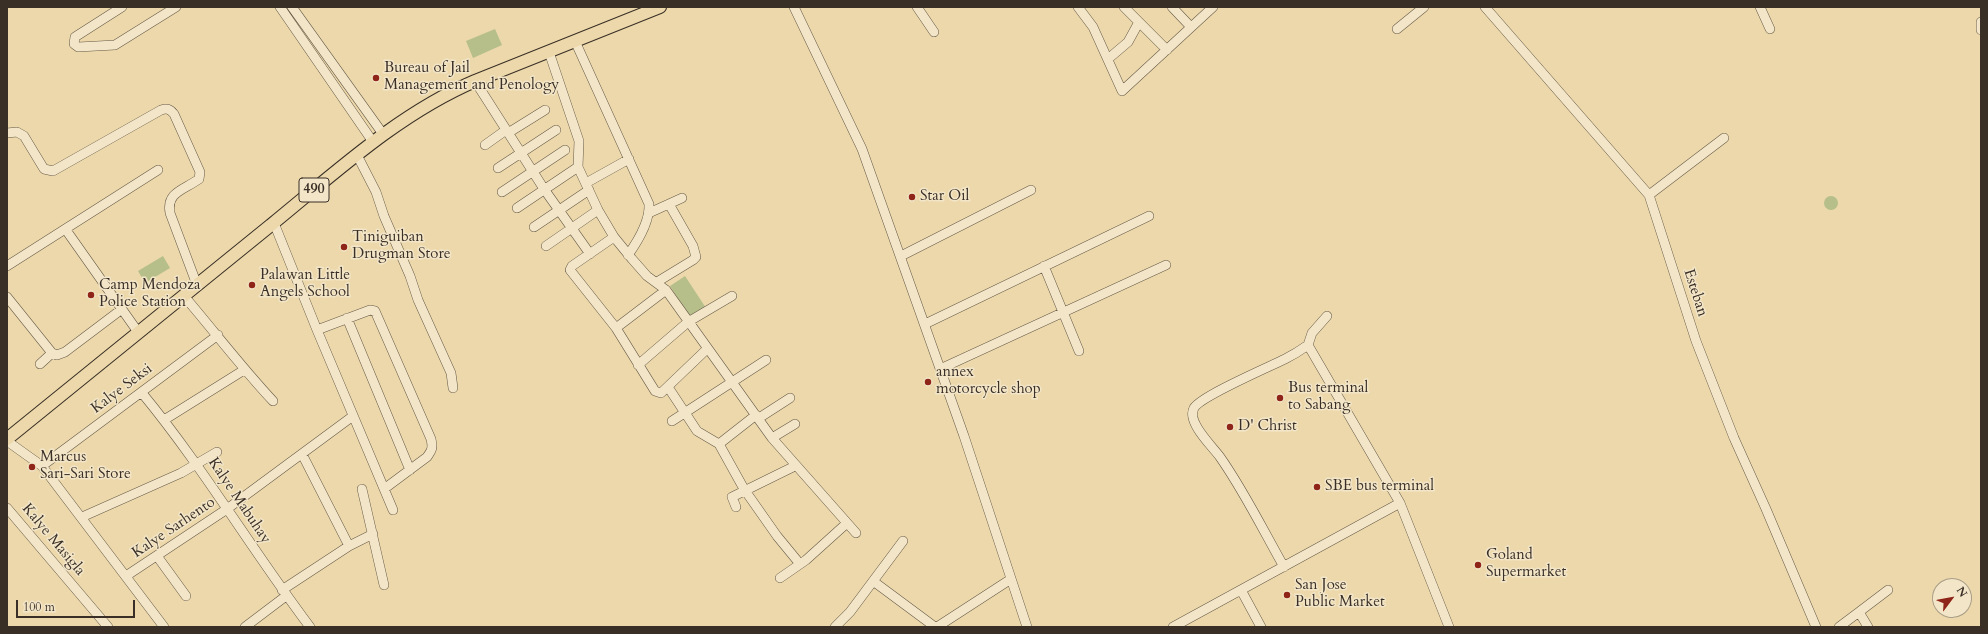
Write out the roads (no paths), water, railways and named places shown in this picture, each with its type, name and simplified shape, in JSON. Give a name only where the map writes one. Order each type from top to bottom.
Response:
[{"type":"main road","name":"490","points":[[7,440],[383,134],[436,99],[475,81],[660,7]]},
{"type":"street","points":[[122,7],[75,37],[74,44],[78,48],[115,46],[176,7]]},
{"type":"street","points":[[157,7],[162,16]]},
{"type":"street","points":[[280,7],[373,142]]},
{"type":"street","points":[[292,7],[383,134]]},
{"type":"street","points":[[794,7],[862,149],[925,324],[1027,627]]},
{"type":"street","points":[[917,7],[934,32]]},
{"type":"street","points":[[1078,7],[1093,27],[1122,91],[1213,7]]},
{"type":"street","points":[[1124,7],[1167,50]]},
{"type":"street","points":[[1172,7],[1191,26]]},
{"type":"street","points":[[1397,29],[1424,7]]},
{"type":"street","name":"Esteban","points":[[1485,7],[1649,195],[1696,341],[1734,438],[1816,627]]},
{"type":"street","points":[[1760,7],[1770,29]]},
{"type":"street","points":[[1108,59],[1128,42],[1139,22]]},
{"type":"street","points":[[1981,22],[1981,30]]},
{"type":"street","points":[[575,41],[645,194],[650,213],[637,242],[628,254]]},
{"type":"street","points":[[549,52],[579,141],[578,167],[598,210],[614,237],[643,272],[666,290],[772,438],[795,466],[856,533]]},
{"type":"street","points":[[475,81],[544,189],[590,254]]},
{"type":"street","points":[[7,133],[17,132],[24,136],[44,169],[53,171],[161,110],[171,110],[200,172],[199,179],[174,195],[170,199],[169,204],[170,213],[197,284]]},
{"type":"street","points":[[485,145],[545,110]]},
{"type":"street","points":[[498,168],[556,130]]},
{"type":"street","points":[[1649,195],[1724,138]]},
{"type":"street","points":[[502,192],[565,150]]},
{"type":"street","points":[[357,155],[376,192],[384,216],[410,276],[418,300],[451,373],[453,388]]},
{"type":"street","points":[[534,227],[559,210],[587,186],[629,159]]},
{"type":"street","points":[[517,208],[578,167]]},
{"type":"street","points":[[7,266],[66,230],[158,170]]},
{"type":"street","points":[[901,256],[1031,190]]},
{"type":"street","points":[[650,213],[682,198]]},
{"type":"street","points":[[657,282],[696,257],[693,246],[669,204]]},
{"type":"street","points":[[546,246],[598,210]]},
{"type":"street","points":[[925,324],[1149,216]]},
{"type":"street","points":[[274,223],[316,330],[393,510]]},
{"type":"street","points":[[66,230],[138,332]]},
{"type":"street","points":[[614,237],[572,266],[570,270],[616,328],[655,391],[660,393],[668,387],[708,349]]},
{"type":"street","points":[[940,369],[1166,265]]},
{"type":"street","points":[[1044,266],[1079,352]]},
{"type":"street","points":[[616,328],[666,290]]},
{"type":"street","points":[[184,296],[218,335],[244,370],[273,402]]},
{"type":"street","points":[[638,365],[688,322],[732,296]]},
{"type":"street","points":[[7,297],[52,353],[57,355],[65,352],[122,309]]},
{"type":"street","points":[[316,330],[370,310],[375,312],[431,439],[433,446],[432,451],[410,470],[384,489]]},
{"type":"street","points":[[1284,567],[1220,456],[1203,437],[1193,413],[1194,407],[1216,393],[1287,358],[1308,345],[1312,333],[1327,316]]},
{"type":"street","points":[[347,318],[410,470]]},
{"type":"street","name":"Kalye Seksi","points":[[42,466],[218,335]]},
{"type":"street","points":[[1308,345],[1400,503],[1449,627]]},
{"type":"street","points":[[40,364],[52,353]]},
{"type":"street","points":[[672,421],[766,360]]},
{"type":"street","points":[[164,420],[244,370]]},
{"type":"street","points":[[668,387],[697,431],[719,444],[744,489],[777,536],[800,564]]},
{"type":"street","name":"Kalye Mabuhay","points":[[142,393],[198,464],[284,593],[310,627]]},
{"type":"street","points":[[719,444],[757,416],[790,398]]},
{"type":"street","name":"Kalye Sarhento","points":[[126,576],[227,509],[353,416]]},
{"type":"street","points":[[772,438],[795,424]]},
{"type":"street","points":[[7,440],[42,466],[164,627]]},
{"type":"street","points":[[82,517],[182,473],[217,452]]},
{"type":"street","points":[[302,454],[349,546]]},
{"type":"street","points":[[736,507],[731,497],[744,489],[795,466]]},
{"type":"street","points":[[362,489],[384,585]]},
{"type":"street","points":[[1173,627],[1400,503]]},
{"type":"street","name":"Kalye Masigla","points":[[7,508],[108,627]]},
{"type":"street","points":[[780,578],[800,564],[847,523]]},
{"type":"street","points":[[245,627],[284,593],[349,546],[373,534]]},
{"type":"street","points":[[835,627],[850,612],[903,540]]},
{"type":"street","points":[[158,556],[186,596]]},
{"type":"street","points":[[873,581],[936,627],[1011,580]]},
{"type":"street","points":[[1241,590],[1261,627]]},
{"type":"street","points":[[1839,627],[1888,590]]},
{"type":"street","points":[[1859,612],[1868,627]]},
{"type":"place","name":"Bureau of Jail Management and Penology","points":[[376,78]]},
{"type":"place","name":"Star Oil","points":[[912,197]]},
{"type":"place","name":"Tiniguiban Drugman Store","points":[[344,247]]},
{"type":"place","name":"Palawan Little Angels School","points":[[252,285]]},
{"type":"place","name":"Camp Mendoza Police Station","points":[[91,295]]},
{"type":"place","name":"annex motorcycle shop","points":[[928,382]]},
{"type":"place","name":"Bus terminal to Sabang","points":[[1280,398]]},
{"type":"place","name":"D' Christ","points":[[1230,427]]},
{"type":"place","name":"Marcus Sari-Sari Store","points":[[32,467]]},
{"type":"place","name":"SBE bus terminal","points":[[1317,487]]},
{"type":"place","name":"Goland Supermarket","points":[[1478,565]]},
{"type":"place","name":"San Jose Public Market","points":[[1287,595]]}]
